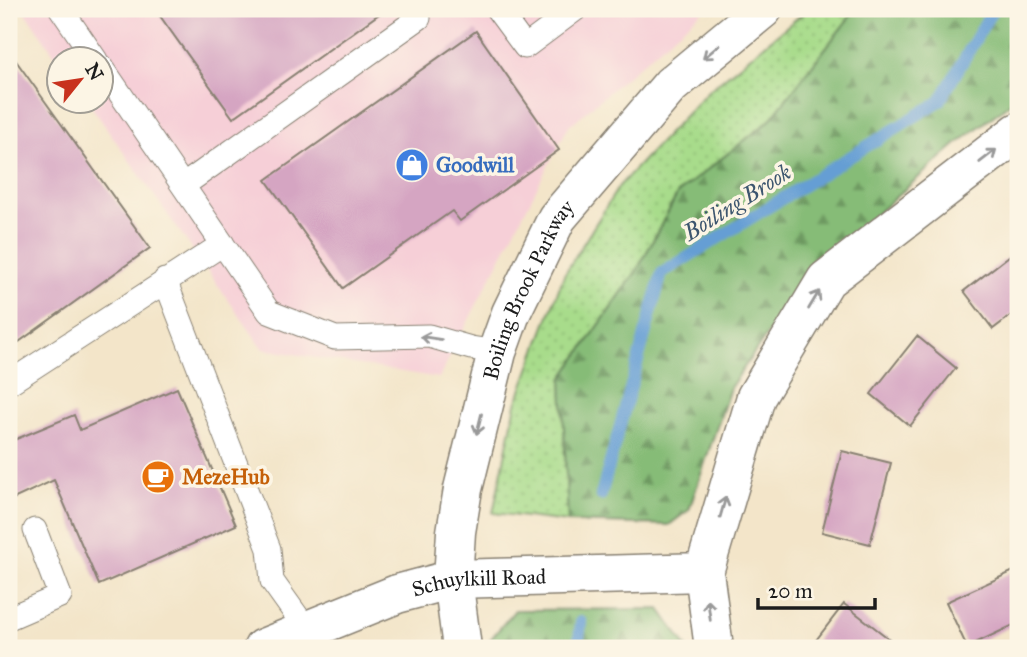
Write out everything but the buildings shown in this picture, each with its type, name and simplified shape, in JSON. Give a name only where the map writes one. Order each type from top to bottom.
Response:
[{"type":"street","name":"Boiling Brook Parkway","points":[[462,648],[453,579],[456,532],[463,489],[497,352],[511,313],[557,218],[671,85],[749,13]]},
{"type":"street","points":[[714,648],[704,572],[756,397],[827,279],[1018,132]]},
{"type":"street","name":"Schuylkill Road","points":[[263,648],[397,594],[453,579],[704,572]]},
{"type":"lane","points":[[61,9],[86,46]]},
{"type":"lane","points":[[184,185],[419,18],[412,9]]},
{"type":"lane","points":[[498,9],[525,47],[576,9]]},
{"type":"lane","points":[[116,87],[269,312],[335,338],[429,336],[497,352]]},
{"type":"lane","points":[[9,383],[223,244]]},
{"type":"lane","points":[[165,280],[269,549],[272,581],[307,630]]},
{"type":"lane","points":[[9,618],[60,596],[34,530]]},
{"type":"shaded area","points":[[23,9],[705,9],[568,127],[439,378],[263,349],[98,116],[116,116],[116,46],[49,46]]},
{"type":"green space","points":[[808,9],[856,9],[769,121],[678,193],[638,269],[562,379],[568,522],[493,513],[516,404],[564,275],[619,186],[707,92]]},
{"type":"green space","points":[[856,9],[1018,9],[1018,97],[958,143],[810,272],[730,388],[689,510],[669,525],[568,522],[562,379],[638,269],[678,193],[769,121]]},
{"type":"green space","points":[[660,609],[687,648],[491,648],[489,641],[515,610]]},
{"type":"waterway","name":"Boiling Brook","points":[[601,495],[662,273],[940,101],[993,9]]},
{"type":"waterway","name":"Boiling Brook","points":[[578,648],[581,622]]},
{"type":"place","name":"Goodwill","points":[[412,165]]},
{"type":"place","name":"MezeHub","points":[[158,477]]}]
